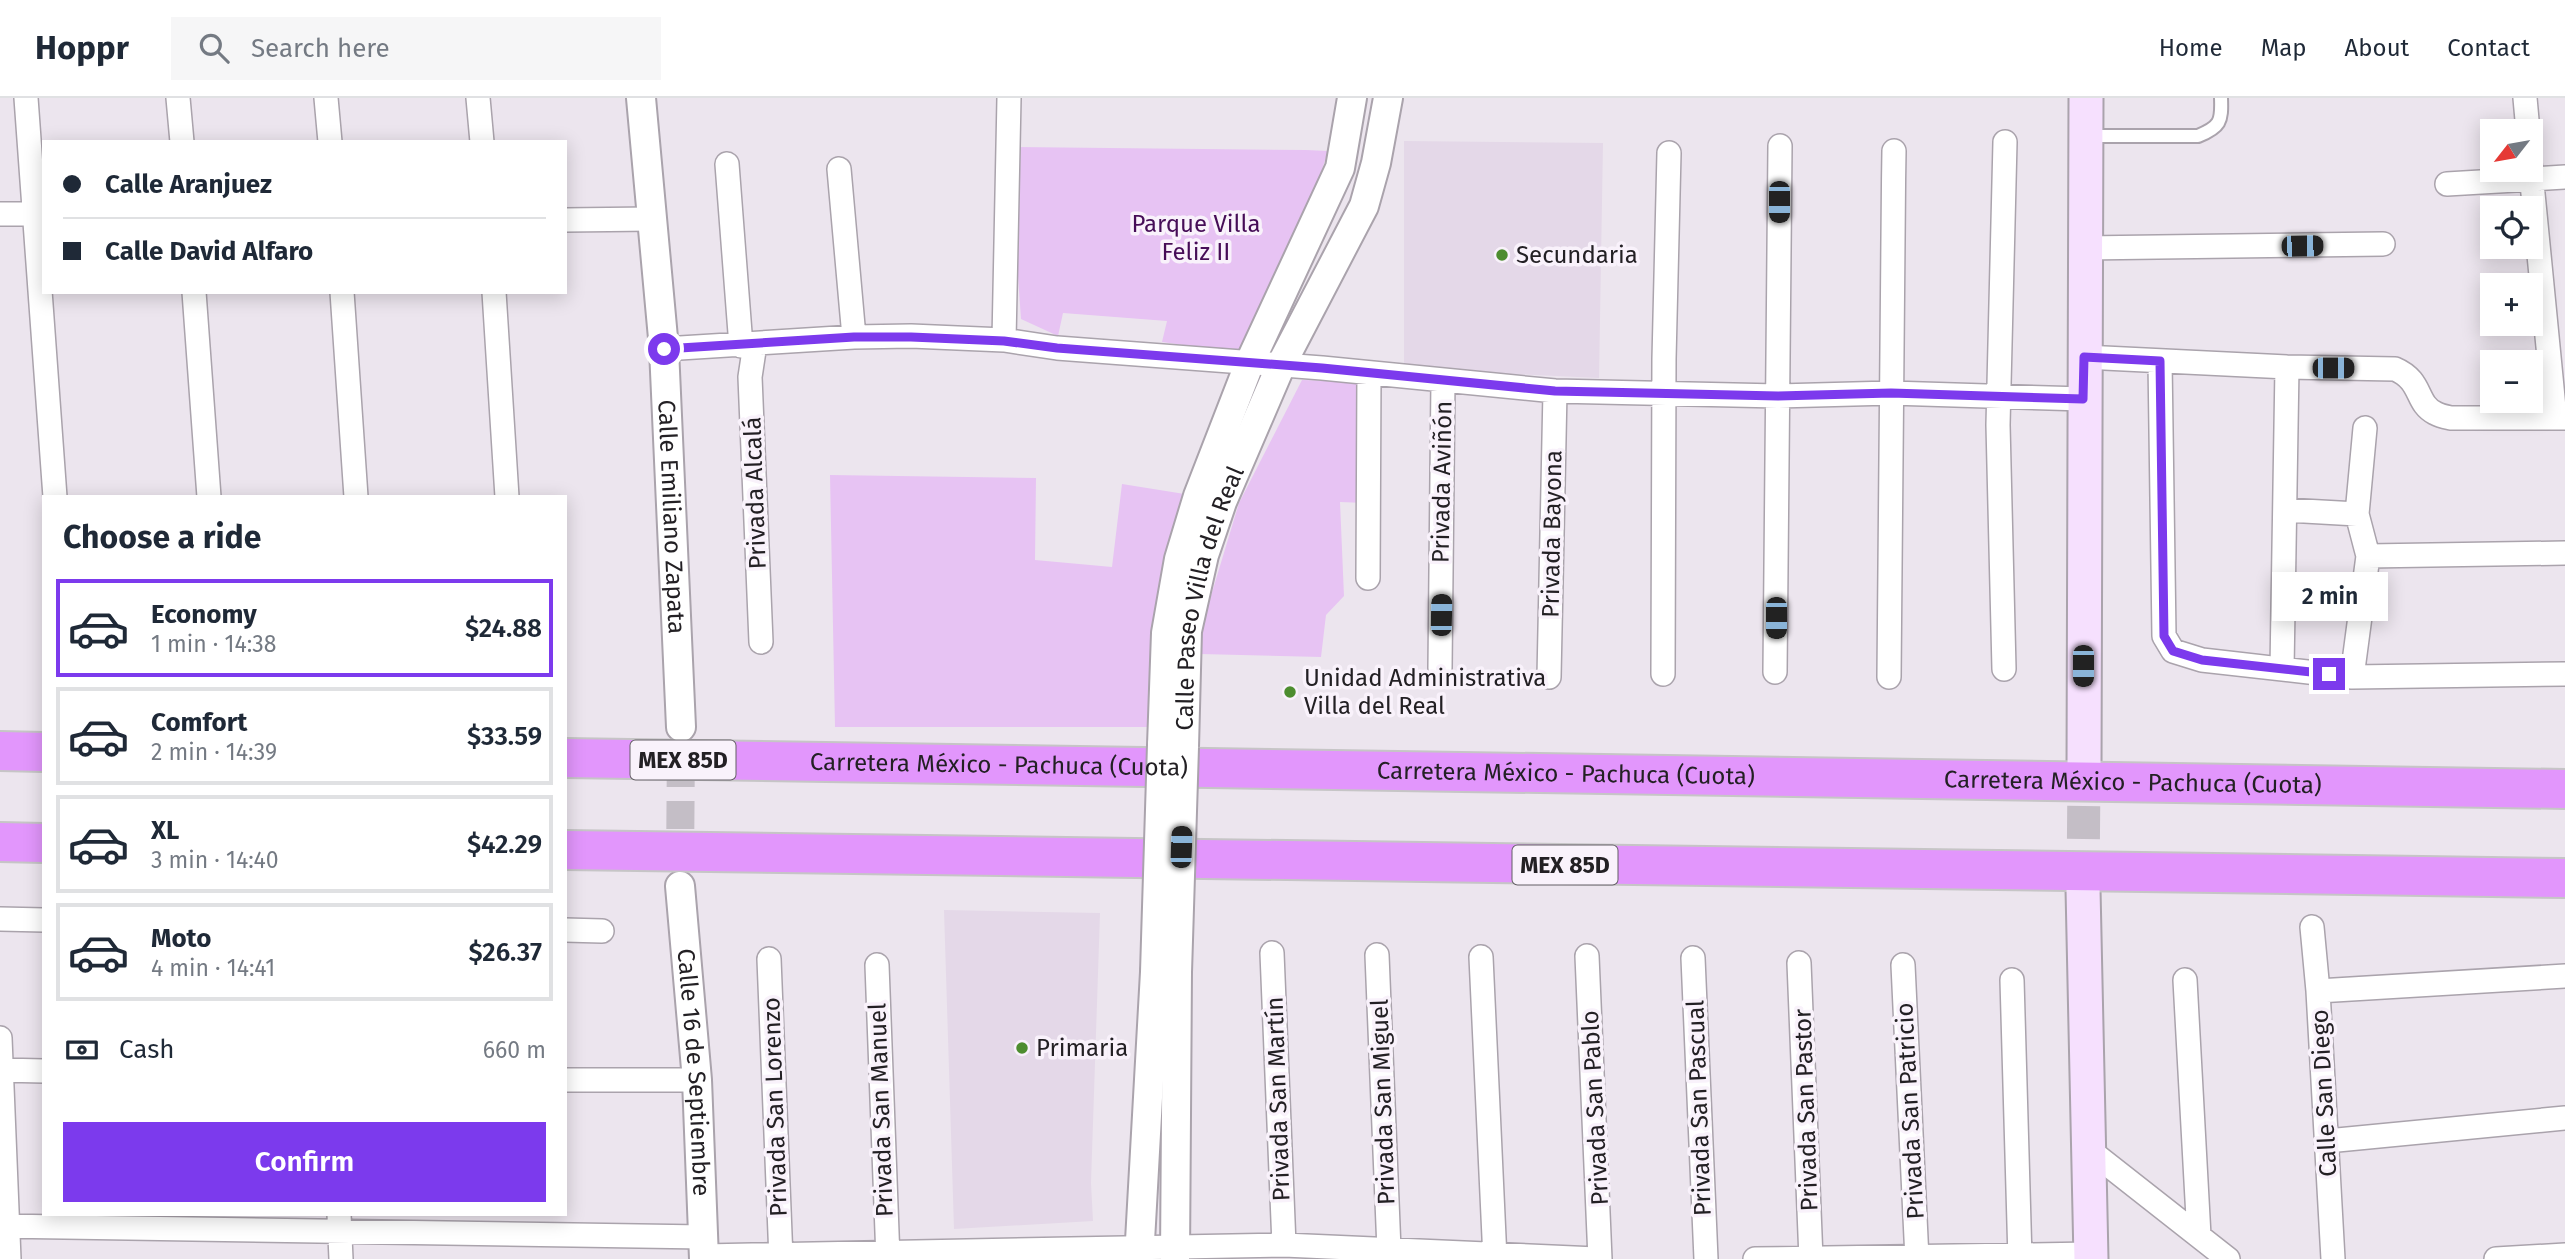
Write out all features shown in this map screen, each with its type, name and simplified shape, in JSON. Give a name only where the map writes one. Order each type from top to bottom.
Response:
[{"type":"highway","points":[[0,751],[42,752]]},
{"type":"highway","name":"Carretera México - Pachuca (Cuota)","points":[[567,758],[2565,789]]},
{"type":"highway","points":[[0,842],[42,843]]},
{"type":"highway","name":"MEX 85D","points":[[567,850],[2565,878]]},
{"type":"main road","points":[[2084,774],[2083,399],[2086,98]]},
{"type":"main road","points":[[2083,889],[2091,1256]]},
{"type":"street","points":[[26,98],[42,252]]},
{"type":"street","points":[[178,98],[182,140]]},
{"type":"street","points":[[326,98],[330,140]]},
{"type":"street","points":[[478,98],[482,140]]},
{"type":"street","name":"Calle Emiliano Zapata","points":[[641,98],[664,349],[681,727]]},
{"type":"street","points":[[1004,341],[1009,98]]},
{"type":"street","name":"Calle Paseo Villa del Real","points":[[1139,1253],[1166,972],[1173,746],[1167,633],[1178,559],[1198,496],[1250,362],[1340,167],[1352,98]]},
{"type":"street","name":"Calle Paseo Villa del Real","points":[[1173,746],[1187,631],[1204,555],[1222,502],[1282,365],[1364,206],[1376,163],[1388,98]]},
{"type":"street","points":[[2525,98],[2527,119]]},
{"type":"street","points":[[2004,669],[1999,397],[2005,142]]},
{"type":"street","points":[[1776,671],[1780,146]]},
{"type":"street","points":[[1889,677],[1894,150]]},
{"type":"street","points":[[1663,674],[1669,153]]},
{"type":"street","name":"Privada Alcalá","points":[[727,164],[748,345],[761,642]]},
{"type":"street","points":[[839,169],[854,337]]},
{"type":"street","points":[[2543,173],[2565,177]]},
{"type":"street","points":[[2446,184],[2480,179]]},
{"type":"street","points":[[2084,357],[2287,367],[2395,369],[2407,374],[2422,401],[2434,413],[2451,418],[2560,418],[2532,182]]},
{"type":"street","points":[[0,214],[40,214]]},
{"type":"street","points":[[567,220],[652,219]]},
{"type":"street","points":[[2084,248],[2383,244]]},
{"type":"street","points":[[44,294],[55,495]]},
{"type":"street","points":[[194,294],[209,495]]},
{"type":"street","points":[[342,294],[356,495]]},
{"type":"street","points":[[494,294],[507,495]]},
{"type":"street","points":[[664,349],[854,337],[911,337],[1004,341],[1555,391],[1778,396],[1891,393],[2083,399]]},
{"type":"street","points":[[2160,361],[2164,636],[2173,651],[2202,660],[2352,677],[2565,674]]},
{"type":"street","points":[[2282,669],[2287,367]]},
{"type":"street","points":[[1368,578],[1369,373]]},
{"type":"street","name":"Privada Aviñón","points":[[1440,668],[1443,380]]},
{"type":"street","name":"Privada Bayona","points":[[1549,677],[1555,391]]},
{"type":"street","points":[[2352,677],[2368,556],[2357,514],[2365,428]]},
{"type":"street","points":[[2285,510],[2357,514]]},
{"type":"street","points":[[2368,556],[2565,553]]},
{"type":"street","name":"Calle 16 de Septiembre","points":[[680,886],[697,1080],[704,1251]]},
{"type":"street","points":[[0,919],[42,920]]},
{"type":"street","name":"Calle San Diego","points":[[2312,927],[2333,1259]]},
{"type":"street","points":[[567,930],[602,931]]},
{"type":"street","name":"Privada San Martín","points":[[1272,953],[1284,1245]]},
{"type":"street","name":"Privada San Miguel","points":[[1377,955],[1389,1250]]},
{"type":"street","name":"Privada San Pablo","points":[[1587,956],[1598,1259]]},
{"type":"street","points":[[1482,957],[1495,1256]]},
{"type":"street","name":"Privada San Pascual","points":[[1693,958],[1706,1259]]},
{"type":"street","name":"Privada San Lorenzo","points":[[769,959],[781,1257]]},
{"type":"street","name":"Privada San Pastor","points":[[1800,963],[1811,1258]]},
{"type":"street","name":"Privada San Manuel","points":[[877,965],[888,1256]]},
{"type":"street","name":"Privada San Patricio","points":[[1903,965],[1917,1258]]},
{"type":"street","name":"Calle Paseo Villa del Real","points":[[1166,972],[1176,1252]]},
{"type":"street","points":[[2318,991],[2565,976]]},
{"type":"street","points":[[2012,980],[2020,1256]]},
{"type":"street","points":[[2185,980],[2199,1237]]},
{"type":"street","points":[[0,1038],[4,1226],[9,1259]]},
{"type":"street","points":[[1,1070],[42,1071]]},
{"type":"street","points":[[567,1080],[697,1080]]},
{"type":"street","points":[[2327,1141],[2565,1118]]},
{"type":"street","points":[[2088,1149],[2228,1259]]},
{"type":"street","points":[[4,1226],[340,1223],[781,1257],[1139,1253],[1284,1245],[1598,1259]]},
{"type":"street","points":[[340,1223],[341,1259]]},
{"type":"street","points":[[2496,1259],[2565,1255]]},
{"type":"street","points":[[1755,1259],[2091,1256]]},
{"type":"lane","points":[[2085,136],[2198,136],[2215,129],[2222,116],[2221,98]]},
{"type":"shaded area","name":"Secundaria","points":[[1404,141],[1603,143],[1599,378],[1444,371],[1404,366]]},
{"type":"shaded area","name":"Primaria","points":[[944,910],[1100,913],[1091,1183],[1093,1221],[954,1229]]},
{"type":"green space","name":"Parque Villa Feliz II","points":[[1009,147],[1328,151],[1315,191],[1241,353],[1162,342],[1167,321],[1063,313],[1058,336],[1021,319]]},
{"type":"green space","points":[[1302,380],[1371,382],[1365,503],[1340,502],[1344,596],[1326,615],[1321,657],[1200,654],[1201,629],[1239,503]]},
{"type":"green space","points":[[830,475],[1036,478],[1035,560],[1112,567],[1122,484],[1197,496],[1162,727],[835,727]]},
{"type":"tunnel","points":[[680,871],[681,740]]},
{"type":"tunnel","points":[[2083,889],[2084,774]]},
{"type":"place","name":"Secundaria","points":[[1502,255]]},
{"type":"place","name":"Unidad Administrativa Villa del Real","points":[[1290,692]]},
{"type":"place","name":"Primaria","points":[[1022,1048]]},
{"type":"route","points":[[664,349],[854,337],[911,337],[1004,341],[1057,348],[1322,368],[1555,391],[1778,396],[1891,393],[2083,399],[2084,357],[2160,361],[2164,636],[2173,651],[2202,660],[2329,674]]}]
